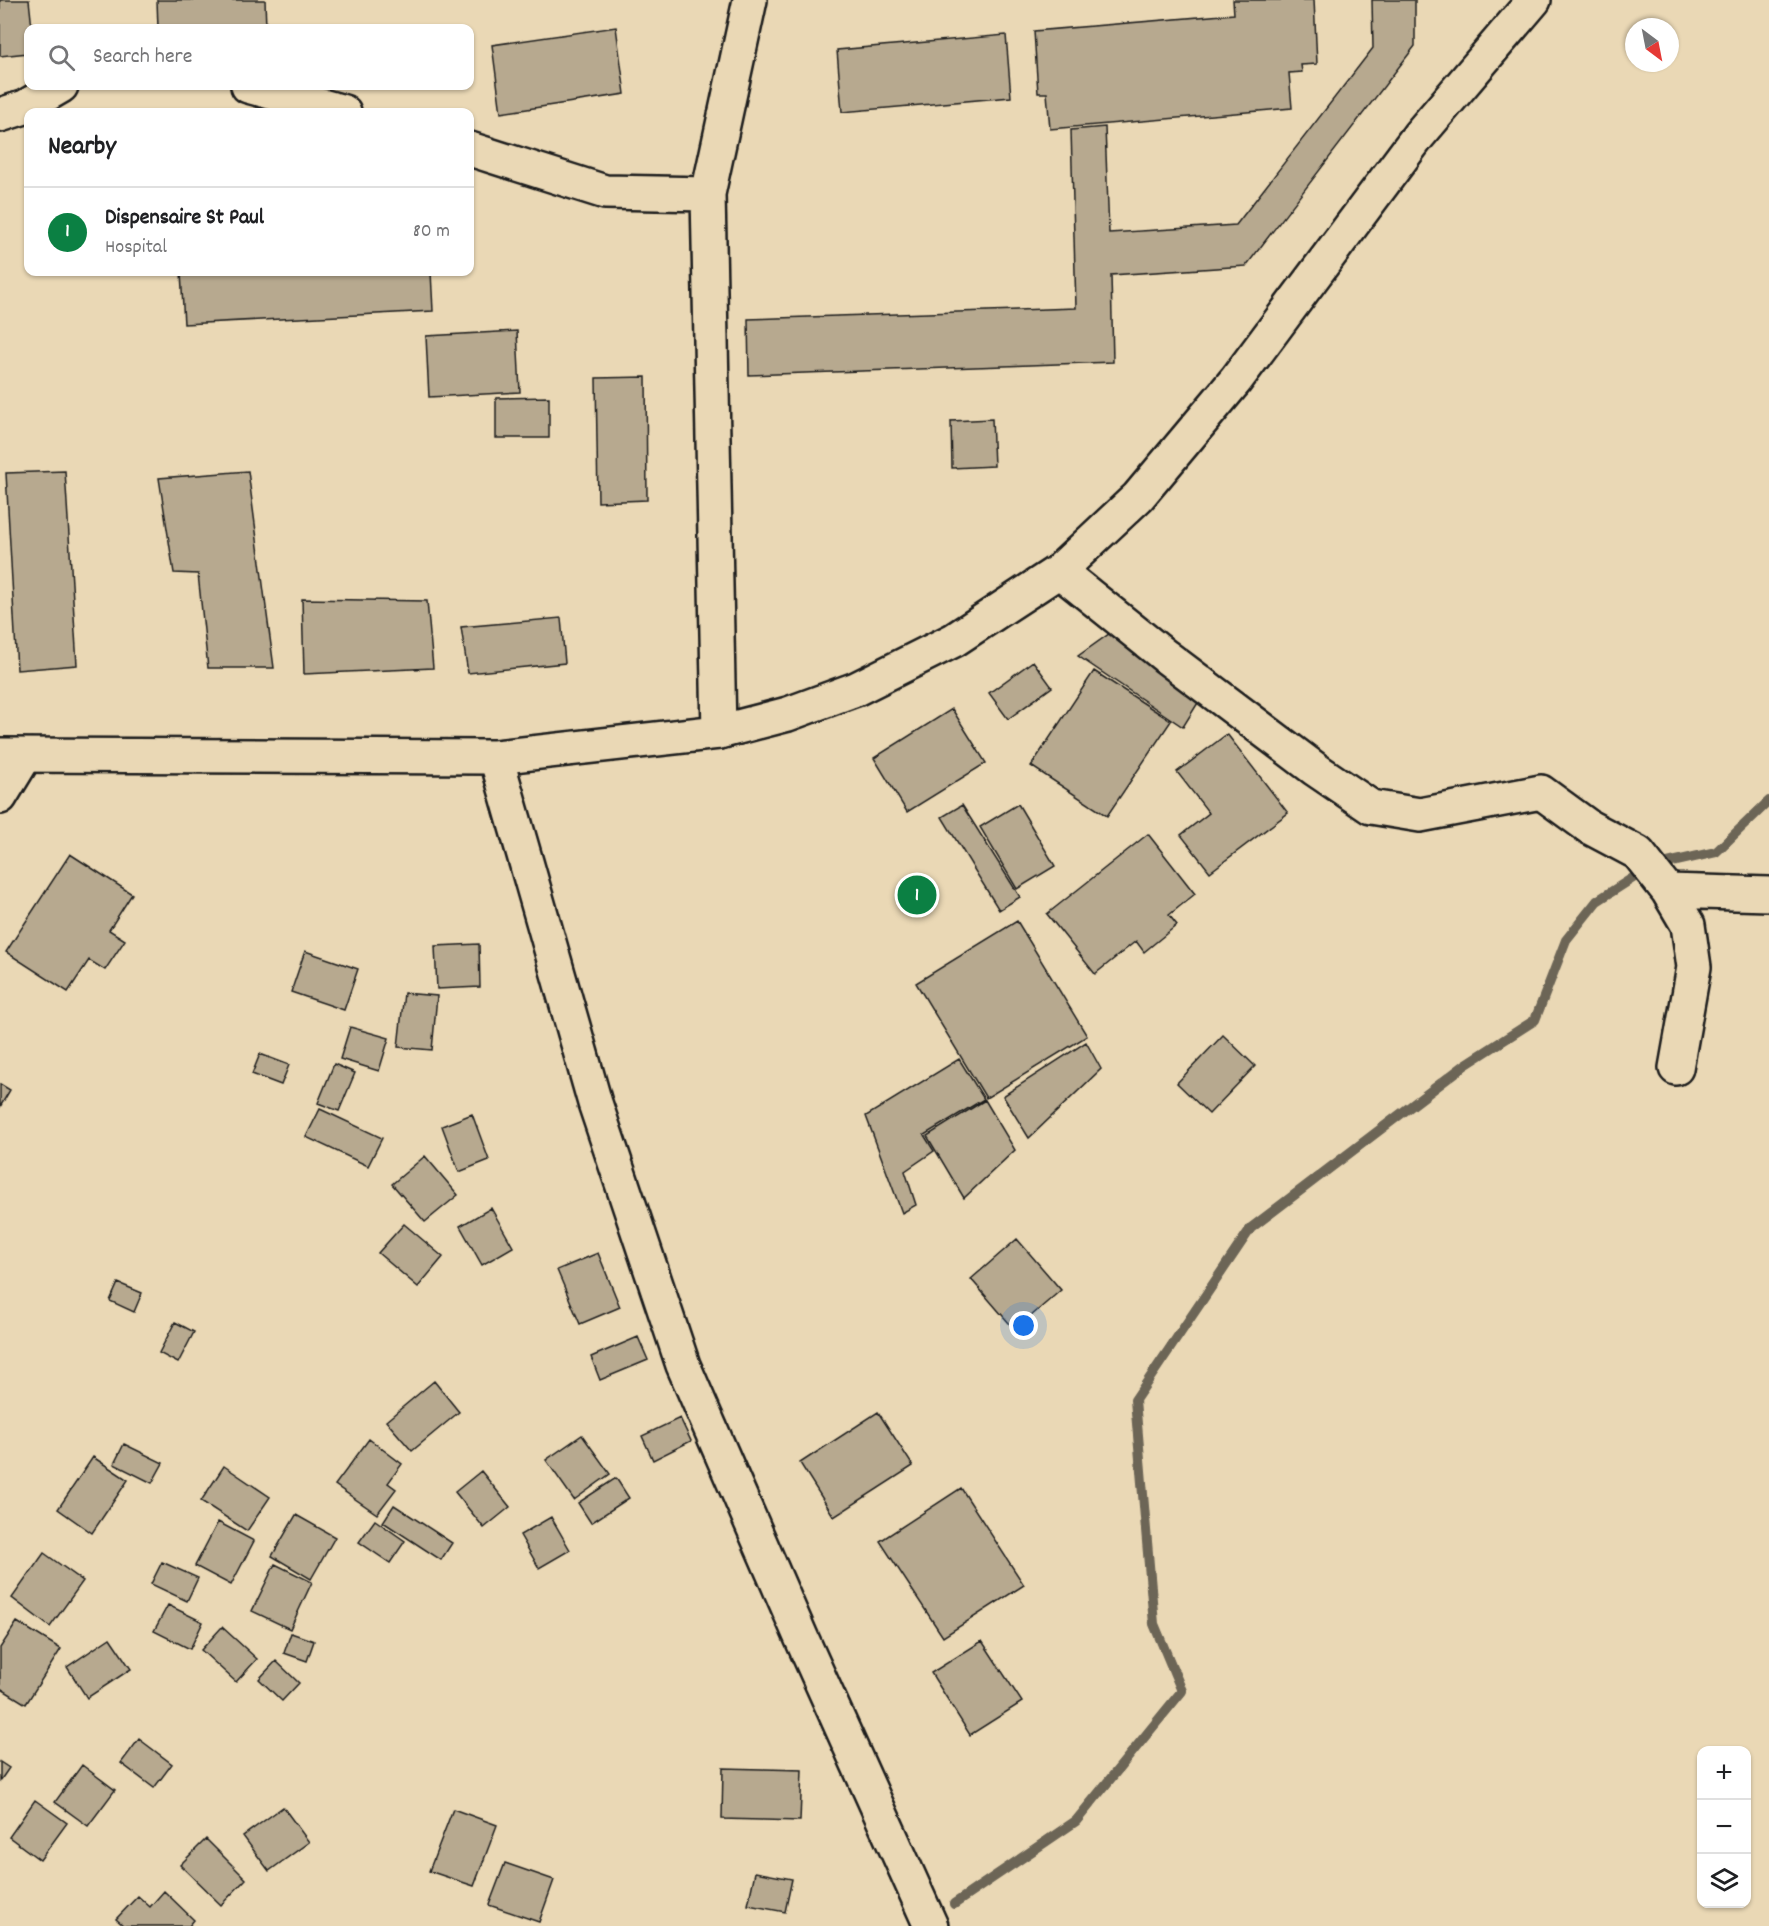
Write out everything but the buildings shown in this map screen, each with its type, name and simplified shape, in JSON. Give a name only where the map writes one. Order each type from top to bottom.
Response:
[{"type":"street","points":[[719,732],[708,194],[750,0]]},
{"type":"street","points":[[0,796],[13,756],[496,757],[719,732],[788,714],[856,688],[954,640],[1059,571],[1138,496],[1236,380],[1419,135],[1532,1]]},
{"type":"street","points":[[0,115],[25,107],[54,90]]},
{"type":"street","points":[[263,90],[329,108]]},
{"type":"street","points":[[474,150],[604,192],[708,194]]},
{"type":"street","points":[[1059,571],[1165,656],[1315,769],[1371,807],[1420,815],[1541,792],[1589,827],[1638,853],[1668,891],[1688,925],[1694,967],[1676,1068]]},
{"type":"street","points":[[496,757],[596,1103],[683,1365],[801,1637],[931,1926]]},
{"type":"street","points":[[1668,891],[1769,894]]},
{"type":"waterway","points":[[954,1904],[1076,1821],[1182,1691],[1154,1624],[1135,1400],[1251,1228],[1465,1065],[1535,1020],[1566,940],[1597,901],[1650,867],[1716,852],[1769,801]]},
{"type":"place","name":"Dispensaire St Paul","points":[[917,895]]}]
